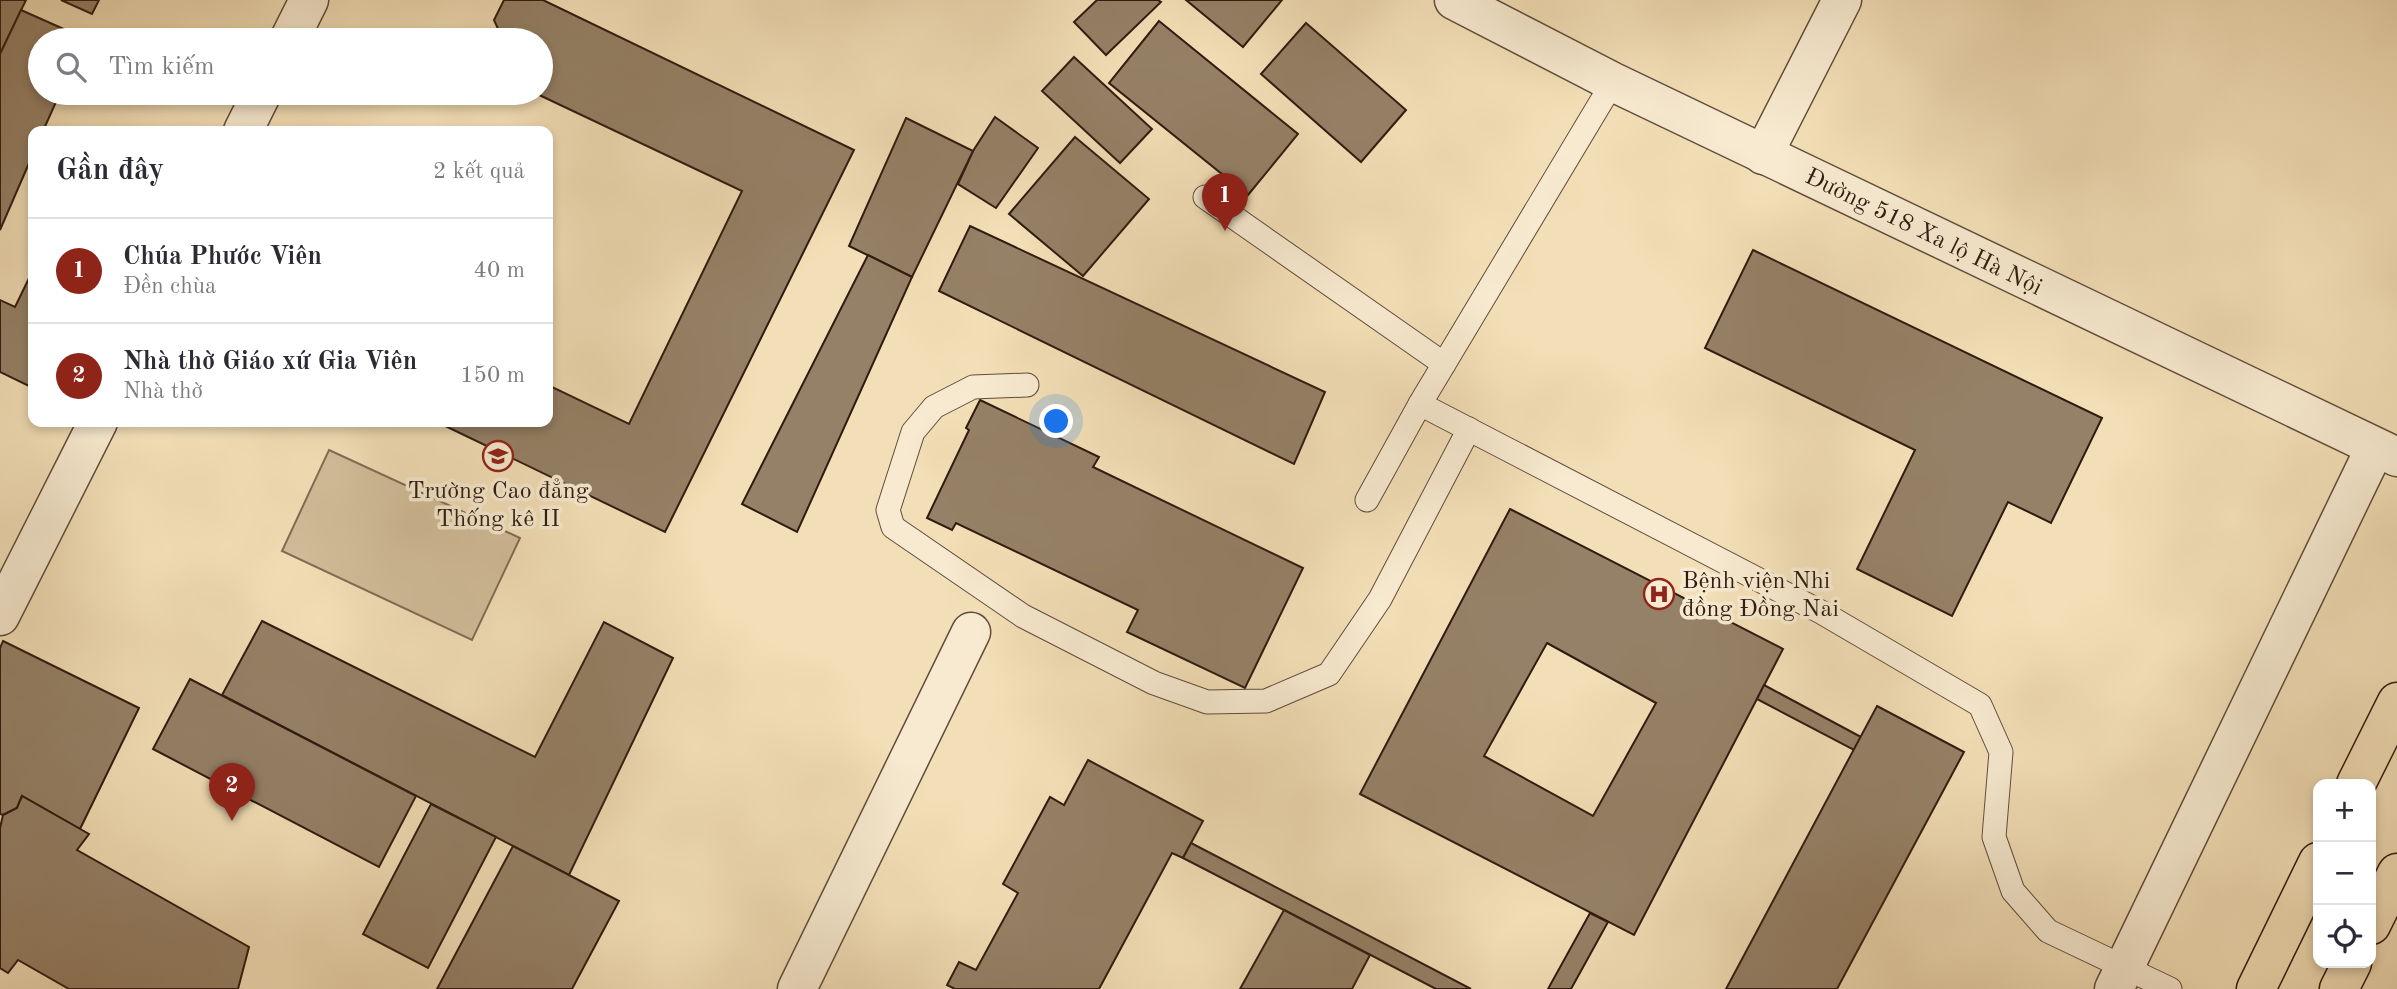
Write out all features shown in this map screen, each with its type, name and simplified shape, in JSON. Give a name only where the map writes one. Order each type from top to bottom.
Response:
[{"type":"highway","points":[[2359,779],[2397,702]]},
{"type":"highway","points":[[2256,989],[2313,872]]},
{"type":"highway","points":[[2376,915],[2397,873]]},
{"type":"highway","points":[[2339,989],[2350,968]]},
{"type":"street","points":[[295,28],[309,0]]},
{"type":"street","name":"Đường 518 Xa lộ Hà Nội","points":[[1454,0],[1763,155],[2386,452]]},
{"type":"street","points":[[1763,155],[1842,0]]},
{"type":"street","points":[[246,126],[256,105]]},
{"type":"street","points":[[0,616],[95,427]]},
{"type":"street","points":[[2119,978],[2386,452]]},
{"type":"street","points":[[797,989],[971,632]]},
{"type":"lane","points":[[1367,500],[1420,404],[1613,82]]},
{"type":"lane","points":[[1205,197],[1444,364]]},
{"type":"lane","points":[[1027,385],[973,387],[934,407],[912,432],[888,510],[893,527],[1023,616],[1154,683],[1207,702],[1266,701],[1329,674],[1380,598],[1469,429]]},
{"type":"lane","points":[[1420,404],[1821,612],[1980,705],[2001,752],[1994,837],[2013,891],[2048,931],[2119,978],[2170,989]]},
{"type":"shaded area","points":[[329,450],[520,538],[472,640],[282,551]]},
{"type":"building","points":[[0,0],[26,0],[0,54]]},
{"type":"building","points":[[61,0],[99,0],[92,14]]},
{"type":"building","points":[[504,0],[543,0],[854,150],[665,532],[447,427],[553,427],[553,387],[629,424],[742,191],[553,102],[553,28],[498,28],[494,20]]},
{"type":"building","points":[[1097,0],[1161,2],[1106,55],[1074,22]]},
{"type":"building","points":[[1186,0],[1282,0],[1243,47]]},
{"type":"building","points":[[21,10],[62,28],[28,28],[28,105],[55,105],[45,126],[28,126],[28,166],[0,230],[0,54]]},
{"type":"building","points":[[1159,21],[1298,134],[1248,195],[1109,83]]},
{"type":"building","points":[[1306,23],[1406,110],[1361,162],[1261,74]]},
{"type":"building","points":[[1074,57],[1152,129],[1120,163],[1042,91]]},
{"type":"building","points":[[995,117],[1038,148],[996,208],[958,184],[973,151]]},
{"type":"building","points":[[906,118],[973,151],[912,277],[849,246]]},
{"type":"building","points":[[1075,137],[1149,199],[1083,276],[1009,214]]},
{"type":"building","points":[[970,226],[1325,392],[1294,464],[939,291]]},
{"type":"building","points":[[1753,250],[2102,418],[2051,523],[2008,502],[1952,616],[1857,569],[1915,450],[1705,348]]},
{"type":"building","points":[[868,255],[912,277],[797,532],[742,504]]},
{"type":"building","points":[[28,280],[28,386],[0,372],[0,300],[15,307]]},
{"type":"building","points":[[980,400],[1099,457],[1093,467],[1303,568],[1245,688],[1127,632],[1138,610],[956,523],[952,530],[927,518],[969,430],[966,428]]},
{"type":"building","points":[[1510,509],[1783,649],[1634,935],[1360,794]],"holes":[[[1547,643],[1656,703],[1593,816],[1484,756]]]},
{"type":"building","points":[[262,621],[535,757],[604,622],[673,658],[569,875],[222,695]]},
{"type":"building","points":[[3,641],[139,708],[80,829],[22,796],[17,808],[0,814],[0,648]]},
{"type":"building","points":[[190,679],[416,796],[379,867],[153,749]]},
{"type":"building","points":[[1764,685],[1861,737],[1854,750],[1757,699]]},
{"type":"building","points":[[1877,706],[1964,752],[1837,989],[1726,989]]},
{"type":"building","points":[[1088,760],[1203,821],[1183,858],[1172,853],[1099,989],[955,989],[947,985],[959,962],[976,970],[1018,893],[1003,884],[1050,797],[1064,805]]},
{"type":"building","points":[[22,796],[89,834],[77,850],[249,947],[238,989],[69,989],[18,960],[8,973],[0,968],[0,828],[3,815],[17,808]]},
{"type":"building","points":[[431,804],[496,837],[428,968],[363,934]]},
{"type":"building","points":[[1191,843],[1471,989],[1436,989],[1183,858]]},
{"type":"building","points":[[513,846],[619,901],[572,989],[437,989]]},
{"type":"building","points":[[1284,910],[1370,955],[1352,989],[1240,989]]},
{"type":"building","points":[[1590,913],[1608,922],[1571,989],[1548,989]]},
{"type":"place","name":"Chúa Phước Viên","points":[[1225,231]]},
{"type":"place","name":"Trường Cao đẳng Thống kê II","points":[[498,456]]},
{"type":"place","name":"Bệnh viện Nhi đồng Đồng Nai","points":[[1659,594]]},
{"type":"place","name":"Nhà thờ Giáo xứ Gia Viên","points":[[232,821]]}]
